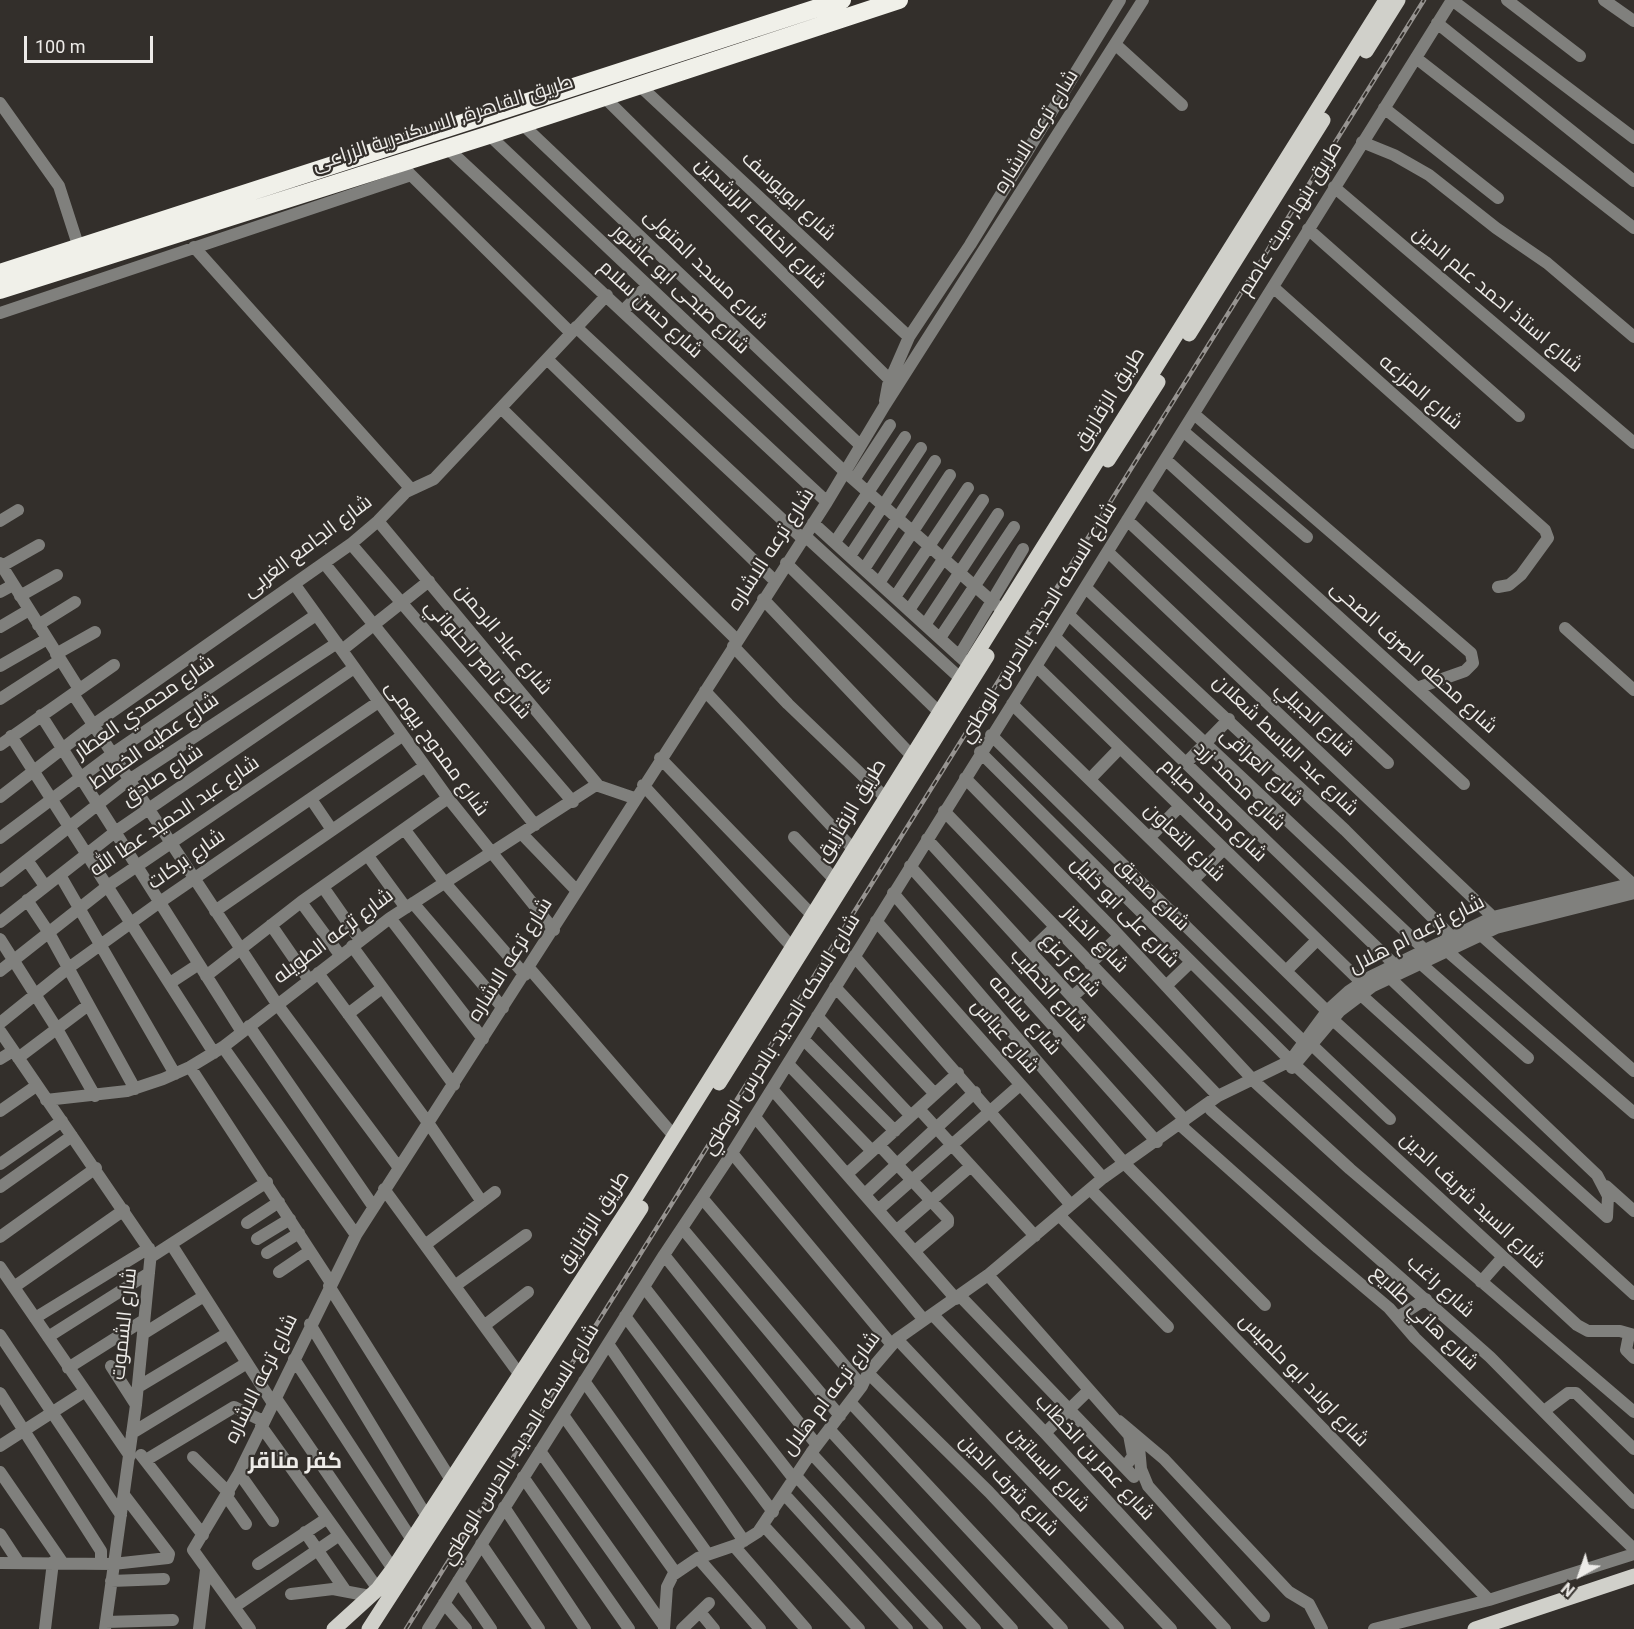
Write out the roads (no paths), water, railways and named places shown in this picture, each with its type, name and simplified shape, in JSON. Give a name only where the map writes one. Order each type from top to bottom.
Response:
[{"type":"highway","name":"طريق القاهرة, الاسكندرية الزراعى","points":[[0,273],[842,0]]},
{"type":"highway","name":"طريق القاهرة, الاسكندرية الزراعى","points":[[0,290],[405,169],[446,147],[489,135],[899,0]]},
{"type":"main road","name":"طريق الزقازيق","points":[[336,1628],[374,1592],[393,1569],[520,1375],[544,1348],[711,1087],[961,684],[1069,522],[1261,211],[1386,0]]},
{"type":"main road","name":"طريق الزقازيق","points":[[369,1629],[471,1468],[515,1405],[544,1348],[674,1136],[711,1087],[792,947],[854,850],[911,754],[961,684],[964,660],[1398,0]]},
{"type":"main road","points":[[381,1629],[507,1430],[516,1413],[515,1405]]},
{"type":"main road","points":[[1475,1629],[1634,1576]]},
{"type":"street","name":"شارع ترعه الاشاره","points":[[885,405],[890,380],[909,338],[970,245],[1120,0]]},
{"type":"street","name":"شارع ترعه الاشاره","points":[[206,1570],[194,1549],[228,1495],[330,1284],[373,1206],[429,1124],[554,930],[634,798],[705,691],[774,580],[827,502],[850,476],[860,445],[1143,0]]},
{"type":"street","points":[[1452,0],[1634,138]]},
{"type":"street","name":"طريق بنها, ميت عاصم","points":[[1166,460],[1452,0]]},
{"type":"street","points":[[1507,0],[1580,56]]},
{"type":"street","points":[[1604,0],[1634,21]]},
{"type":"street","points":[[1437,23],[1634,181]]},
{"type":"street","points":[[1115,44],[1182,105]]},
{"type":"street","points":[[1416,58],[1634,228]]},
{"type":"street","name":"شارع ابويوسف","points":[[639,85],[909,338]]},
{"type":"street","name":"شارع الخلفاء الراشدين","points":[[603,96],[890,380]]},
{"type":"street","points":[[0,103],[59,186],[79,248]]},
{"type":"street","points":[[1384,108],[1498,198]]},
{"type":"street","name":"شارع مسجد المتولى","points":[[522,124],[860,445]]},
{"type":"street","name":"شارع صبحى ابو عاشور","points":[[489,135],[868,493],[998,607]]},
{"type":"street","points":[[1362,142],[1406,161],[1429,175],[1496,228],[1547,263],[1634,337]]},
{"type":"street","name":"شارع حسن سلام","points":[[446,147],[827,502]]},
{"type":"street","points":[[0,313],[194,247],[405,169],[574,330],[803,537],[961,684]]},
{"type":"street","name":"شارع استاذ احمد علم الدين","points":[[1334,187],[1634,443]]},
{"type":"street","points":[[1308,229],[1519,416]]},
{"type":"street","points":[[194,247],[411,489]]},
{"type":"street","points":[[623,311],[647,286]]},
{"type":"street","name":"شارع المزرعه","points":[[1273,287],[1543,528],[1548,538],[1521,575],[1509,585],[1498,587]]},
{"type":"street","name":"شارع الجامع الغربى","points":[[0,797],[93,725],[351,544],[411,489],[434,479],[607,295]]},
{"type":"street","points":[[547,359],[774,580]]},
{"type":"street","points":[[501,408],[735,643],[794,711],[885,797]]},
{"type":"street","points":[[1194,414],[1471,653],[1473,663],[1465,671],[1416,688]]},
{"type":"street","points":[[850,476],[890,425]]},
{"type":"street","points":[[1183,431],[1307,537]]},
{"type":"street","points":[[835,542],[905,437]]},
{"type":"street","points":[[850,556],[921,448]]},
{"type":"street","name":"شارع محطه الصرف الصحى","points":[[1166,460],[1634,886]]},
{"type":"street","name":"شارع السكه الحديد بالحرس الوطني","points":[[428,1629],[664,1255],[755,1117],[991,735],[1037,667],[1166,460]]},
{"type":"street","points":[[864,569],[935,461]]},
{"type":"street","points":[[879,583],[950,475]]},
{"type":"street","points":[[895,597],[968,488]]},
{"type":"street","points":[[1145,492],[1464,784]]},
{"type":"street","points":[[909,610],[945,560],[983,500]]},
{"type":"street","points":[[0,521],[18,510]]},
{"type":"street","points":[[925,625],[998,514]]},
{"type":"street","points":[[1127,520],[1388,763]]},
{"type":"street","name":"شارع عباد الرحمن","points":[[378,521],[598,784]]},
{"type":"street","points":[[813,523],[964,660]]},
{"type":"street","points":[[940,638],[1014,527]]},
{"type":"street","name":"شارع ناصر الحلواني","points":[[351,544],[573,802]]},
{"type":"street","points":[[39,545],[1,565],[58,657],[93,725],[277,1004],[399,1168]]},
{"type":"street","points":[[998,607],[1023,549]]},
{"type":"street","name":"شارع الجبيلي","points":[[1108,552],[1493,917]]},
{"type":"street","points":[[324,563],[376,624],[535,825]]},
{"type":"street","points":[[786,563],[939,712]]},
{"type":"street","points":[[0,592],[17,590],[57,575]]},
{"type":"street","name":"شارع عطيه الخطاط","points":[[0,881],[129,780],[376,624],[429,581]]},
{"type":"street","name":"شارع ممدوح بيومى","points":[[295,585],[377,703],[490,854],[554,930]]},
{"type":"street","name":"شارع عبد الباسط شعلان","points":[[1086,588],[1229,719],[1452,937]]},
{"type":"street","points":[[763,599],[911,754]]},
{"type":"street","points":[[38,625],[75,602]]},
{"type":"street","points":[[0,627],[29,610]]},
{"type":"street","name":"شارع محمدي العطار","points":[[0,838],[112,754],[316,615]]},
{"type":"street","name":"شارع العراقى","points":[[1069,615],[1426,951]]},
{"type":"street","points":[[1565,628],[1634,690]]},
{"type":"street","points":[[0,699],[95,632]]},
{"type":"street","name":"شارع محمد زرد","points":[[1055,637],[1395,965]]},
{"type":"street","points":[[0,666],[47,639]]},
{"type":"street","points":[[0,745],[114,665]]},
{"type":"street","name":"شارع محمد صيام","points":[[1037,667],[1317,940],[1360,988],[1606,1217],[1608,1196],[1603,1183]]},
{"type":"street","name":"شارع صادق","points":[[0,922],[115,832],[354,668]]},
{"type":"street","points":[[705,691],[854,850]]},
{"type":"street","name":"شارع عبد الحميد عطا الله","points":[[0,971],[109,885],[377,703]]},
{"type":"street","name":"شارع التعاون","points":[[1012,704],[1194,879],[1331,1016],[1634,1294]]},
{"type":"street","points":[[41,715],[206,976],[373,1206]]},
{"type":"street","points":[[1186,763],[1229,719]]},
{"type":"street","points":[[991,735],[1266,1006],[1390,1119]]},
{"type":"street","points":[[12,736],[170,983],[356,1235]]},
{"type":"street","name":"شارع بركات","points":[[0,1031],[67,969],[101,944],[402,736]]},
{"type":"street","points":[[1090,779],[1120,748]]},
{"type":"street","name":"شارع صديق","points":[[981,752],[1293,1063]]},
{"type":"street","points":[[660,758],[813,915]]},
{"type":"street","points":[[215,911],[425,766]]},
{"type":"street","name":"شارع على ابو خليل","points":[[965,778],[1119,936],[1254,1080],[1350,1169],[1634,1412]]},
{"type":"street","points":[[598,784],[634,798]]},
{"type":"street","name":"شارع ترعه الطويله","points":[[46,1100],[95,1096],[135,1089],[190,1067],[219,1050],[390,918],[598,784]]},
{"type":"street","points":[[643,784],[792,947]]},
{"type":"street","points":[[206,976],[301,902],[448,798]]},
{"type":"street","points":[[311,799],[332,830]]},
{"type":"street","points":[[1150,837],[1180,806]]},
{"type":"street","points":[[1053,824],[1066,809]]},
{"type":"street","name":"شارع الخباز","points":[[944,811],[1218,1096]]},
{"type":"street","points":[[405,830],[445,883],[674,1136]]},
{"type":"street","points":[[522,834],[577,891]]},
{"type":"street","points":[[794,837],[835,880]]},
{"type":"street","name":"شارع زعزع","points":[[927,839],[1185,1120]]},
{"type":"street","points":[[1194,879],[1224,849]]},
{"type":"street","points":[[368,856],[409,906],[503,1008]]},
{"type":"street","points":[[27,860],[45,886]]},
{"type":"street","name":"شارع الخطيب","points":[[910,866],[1157,1142]]},
{"type":"street","points":[[60,874],[175,1074]]},
{"type":"street","name":"شارع ترعه ام هلال","points":[[1360,988],[1390,978],[1481,935],[1634,886]]},
{"type":"street","points":[[323,887],[382,988],[454,1085]]},
{"type":"street","name":"شارع سلامه","points":[[893,893],[1125,1164],[1264,1305]]},
{"type":"street","name":"شارع ترعه ام هلال","points":[[675,1572],[702,1556],[739,1544],[754,1536],[773,1512],[814,1449],[862,1386],[868,1373],[895,1342],[988,1275],[1103,1178],[1157,1142],[1218,1096],[1254,1080],[1282,1074],[1331,1016],[1360,988],[1395,965],[1493,917],[1594,898]]},
{"type":"street","points":[[27,900],[49,933],[87,1006],[135,1089]]},
{"type":"street","points":[[301,902],[340,955]]},
{"type":"street","points":[[390,918],[483,1040]]},
{"type":"street","name":"شارع عباس","points":[[876,921],[1103,1178]]},
{"type":"street","points":[[271,925],[348,1014],[429,1124],[482,1202]]},
{"type":"street","points":[[1030,951],[1055,927]]},
{"type":"street","points":[[1481,935],[1634,1071]]},
{"type":"street","points":[[1072,997],[1119,936]]},
{"type":"street","points":[[0,939],[37,995],[95,1096]]},
{"type":"street","points":[[1286,971],[1317,940]]},
{"type":"street","points":[[1446,951],[1634,1113]]},
{"type":"street","points":[[854,956],[1071,1204]]},
{"type":"street","points":[[1166,986],[1191,962]]},
{"type":"street","points":[[1206,977],[1221,962]]},
{"type":"street","points":[[1420,963],[1528,1058]]},
{"type":"street","points":[[170,983],[199,964]]},
{"type":"street","points":[[1390,978],[1634,1211]]},
{"type":"street","points":[[835,987],[935,1094]]},
{"type":"street","points":[[348,1014],[382,988]]},
{"type":"street","points":[[0,1059],[16,1055],[57,1029],[87,1006]]},
{"type":"street","points":[[1251,1020],[1266,1006]]},
{"type":"street","points":[[817,1016],[915,1112],[936,1127],[1035,1236]]},
{"type":"street","name":"شارع الشموت","points":[[0,1031],[36,1086],[96,1168],[150,1252],[138,1387],[124,1496],[107,1564],[111,1581],[106,1625]]},
{"type":"street","points":[[803,1039],[895,1131]]},
{"type":"street","name":"شارع السيد شريف الدين","points":[[1293,1063],[1582,1329],[1594,1332],[1620,1331],[1631,1335]]},
{"type":"street","points":[[788,1064],[876,1148],[898,1162],[949,1221],[915,1251]]},
{"type":"street","points":[[190,1067],[267,1182],[451,1480]]},
{"type":"street","points":[[847,1174],[958,1074]]},
{"type":"street","name":"شارع ترعه ام هلال","points":[[1185,1120],[1200,1117],[1254,1080]]},
{"type":"street","points":[[879,1209],[1020,1084]]},
{"type":"street","points":[[2,1107],[36,1086]]},
{"type":"street","points":[[772,1089],[915,1251],[1134,1477]]},
{"type":"street","points":[[865,1194],[975,1092]]},
{"type":"street","name":"شارع راغب","points":[[1211,1110],[1426,1299],[1544,1411],[1634,1503]]},
{"type":"street","name":"شارع عمر بن الخطاب","points":[[755,1117],[928,1317],[1045,1433],[1225,1629]]},
{"type":"street","name":"شارع هاني طلايع","points":[[1185,1120],[1398,1317],[1415,1338],[1634,1549]]},
{"type":"street","points":[[0,1164],[62,1121]]},
{"type":"street","points":[[0,1188],[72,1136]]},
{"type":"street","name":"شارع البساتين","points":[[732,1153],[895,1342],[1171,1629]]},
{"type":"street","points":[[897,1230],[972,1166]]},
{"type":"street","points":[[0,1237],[96,1168]]},
{"type":"street","points":[[35,1318],[150,1252],[171,1244],[267,1182]]},
{"type":"street","points":[[384,1189],[520,1375]]},
{"type":"street","name":"شارع اولاد ابو حلميس","points":[[1090,1189],[1489,1600]]},
{"type":"street","points":[[425,1245],[495,1192]]},
{"type":"street","points":[[702,1198],[862,1386]]},
{"type":"street","points":[[247,1223],[279,1202]]},
{"type":"street","points":[[14,1287],[124,1210]]},
{"type":"street","points":[[1059,1215],[1168,1327]]},
{"type":"street","points":[[257,1239],[290,1219]]},
{"type":"street","points":[[682,1228],[840,1416]]},
{"type":"street","points":[[267,1253],[299,1233]]},
{"type":"street","points":[[456,1285],[526,1236]]},
{"type":"street","points":[[171,1244],[247,1363],[393,1569]]},
{"type":"street","points":[[279,1272],[310,1251]]},
{"type":"street","points":[[664,1255],[814,1449],[975,1629]]},
{"type":"street","points":[[1481,1282],[1503,1257]]},
{"type":"street","points":[[0,1268],[84,1392],[146,1460],[202,1535]]},
{"type":"street","points":[[48,1337],[149,1273]]},
{"type":"street","points":[[988,1275],[1130,1435],[1133,1456],[1125,1467]]},
{"type":"street","points":[[644,1287],[795,1477],[937,1629]]},
{"type":"street","points":[[485,1325],[528,1292]]},
{"type":"street","points":[[143,1334],[204,1296]]},
{"type":"street","points":[[1398,1317],[1426,1299]]},
{"type":"street","points":[[625,1317],[773,1512]]},
{"type":"street","points":[[68,1368],[144,1320]]},
{"type":"street","points":[[310,1324],[427,1517]]},
{"type":"street","points":[[138,1387],[228,1333]]},
{"type":"street","points":[[0,1335],[121,1515]]},
{"type":"street","points":[[1631,1335],[1626,1350],[1634,1358]]},
{"type":"street","points":[[608,1344],[739,1544],[806,1629]]},
{"type":"street","points":[[294,1359],[411,1540]]},
{"type":"street","points":[[131,1444],[247,1363]]},
{"type":"street","points":[[111,1366],[136,1405]]},
{"type":"street","name":"شارع شرف الدين","points":[[868,1373],[989,1492],[1118,1629]]},
{"type":"street","points":[[584,1381],[702,1556],[760,1629]]},
{"type":"street","points":[[1045,1433],[1089,1390]]},
{"type":"street","points":[[0,1446],[84,1392]]},
{"type":"street","points":[[1544,1411],[1568,1393],[1576,1392],[1634,1449]]},
{"type":"street","points":[[0,1393],[101,1551],[107,1564]]},
{"type":"street","points":[[850,1402],[1062,1629]]},
{"type":"street","points":[[146,1460],[234,1407],[262,1424],[374,1592]]},
{"type":"street","points":[[563,1415],[675,1572],[667,1587],[664,1627]]},
{"type":"street","points":[[1119,1421],[1139,1436],[1183,1478],[1282,1585],[1309,1604],[1322,1629]]},
{"type":"street","points":[[829,1429],[1012,1629]]},
{"type":"street","points":[[1139,1436],[1141,1469],[1148,1486],[1264,1616]]},
{"type":"street","points":[[540,1451],[664,1627]]},
{"type":"street","points":[[193,1457],[228,1495],[246,1524]]},
{"type":"street","points":[[0,1472],[57,1562],[45,1629]]},
{"type":"street","points":[[239,1473],[273,1521]]},
{"type":"street","points":[[523,1478],[629,1629]]},
{"type":"street","points":[[784,1495],[907,1629]]},
{"type":"street","points":[[0,1563],[107,1564],[167,1558],[169,1554],[124,1496]]},
{"type":"street","points":[[504,1507],[585,1629]]},
{"type":"street","points":[[258,1564],[326,1519]]},
{"type":"street","points":[[763,1525],[859,1629]]},
{"type":"street","points":[[305,1532],[345,1590]]},
{"type":"street","points":[[0,1534],[19,1563]]},
{"type":"street","points":[[234,1607],[338,1536]]},
{"type":"street","points":[[481,1544],[539,1629]]},
{"type":"street","points":[[1374,1629],[1489,1600],[1634,1554]]},
{"type":"street","points":[[206,1570],[250,1629]]},
{"type":"street","points":[[199,1629],[206,1570]]},
{"type":"street","points":[[111,1581],[164,1580]]},
{"type":"street","points":[[458,1581],[491,1629]]},
{"type":"street","points":[[291,1594],[345,1590],[374,1592]]},
{"type":"street","points":[[444,1603],[459,1627]]},
{"type":"street","points":[[682,1629],[704,1607],[714,1629]]},
{"type":"street","points":[[106,1625],[173,1620]]},
{"type":"railway","points":[[406,1629],[1424,0]]},
{"type":"district","name":"كفر مناقر","points":[[295,1462]]}]
